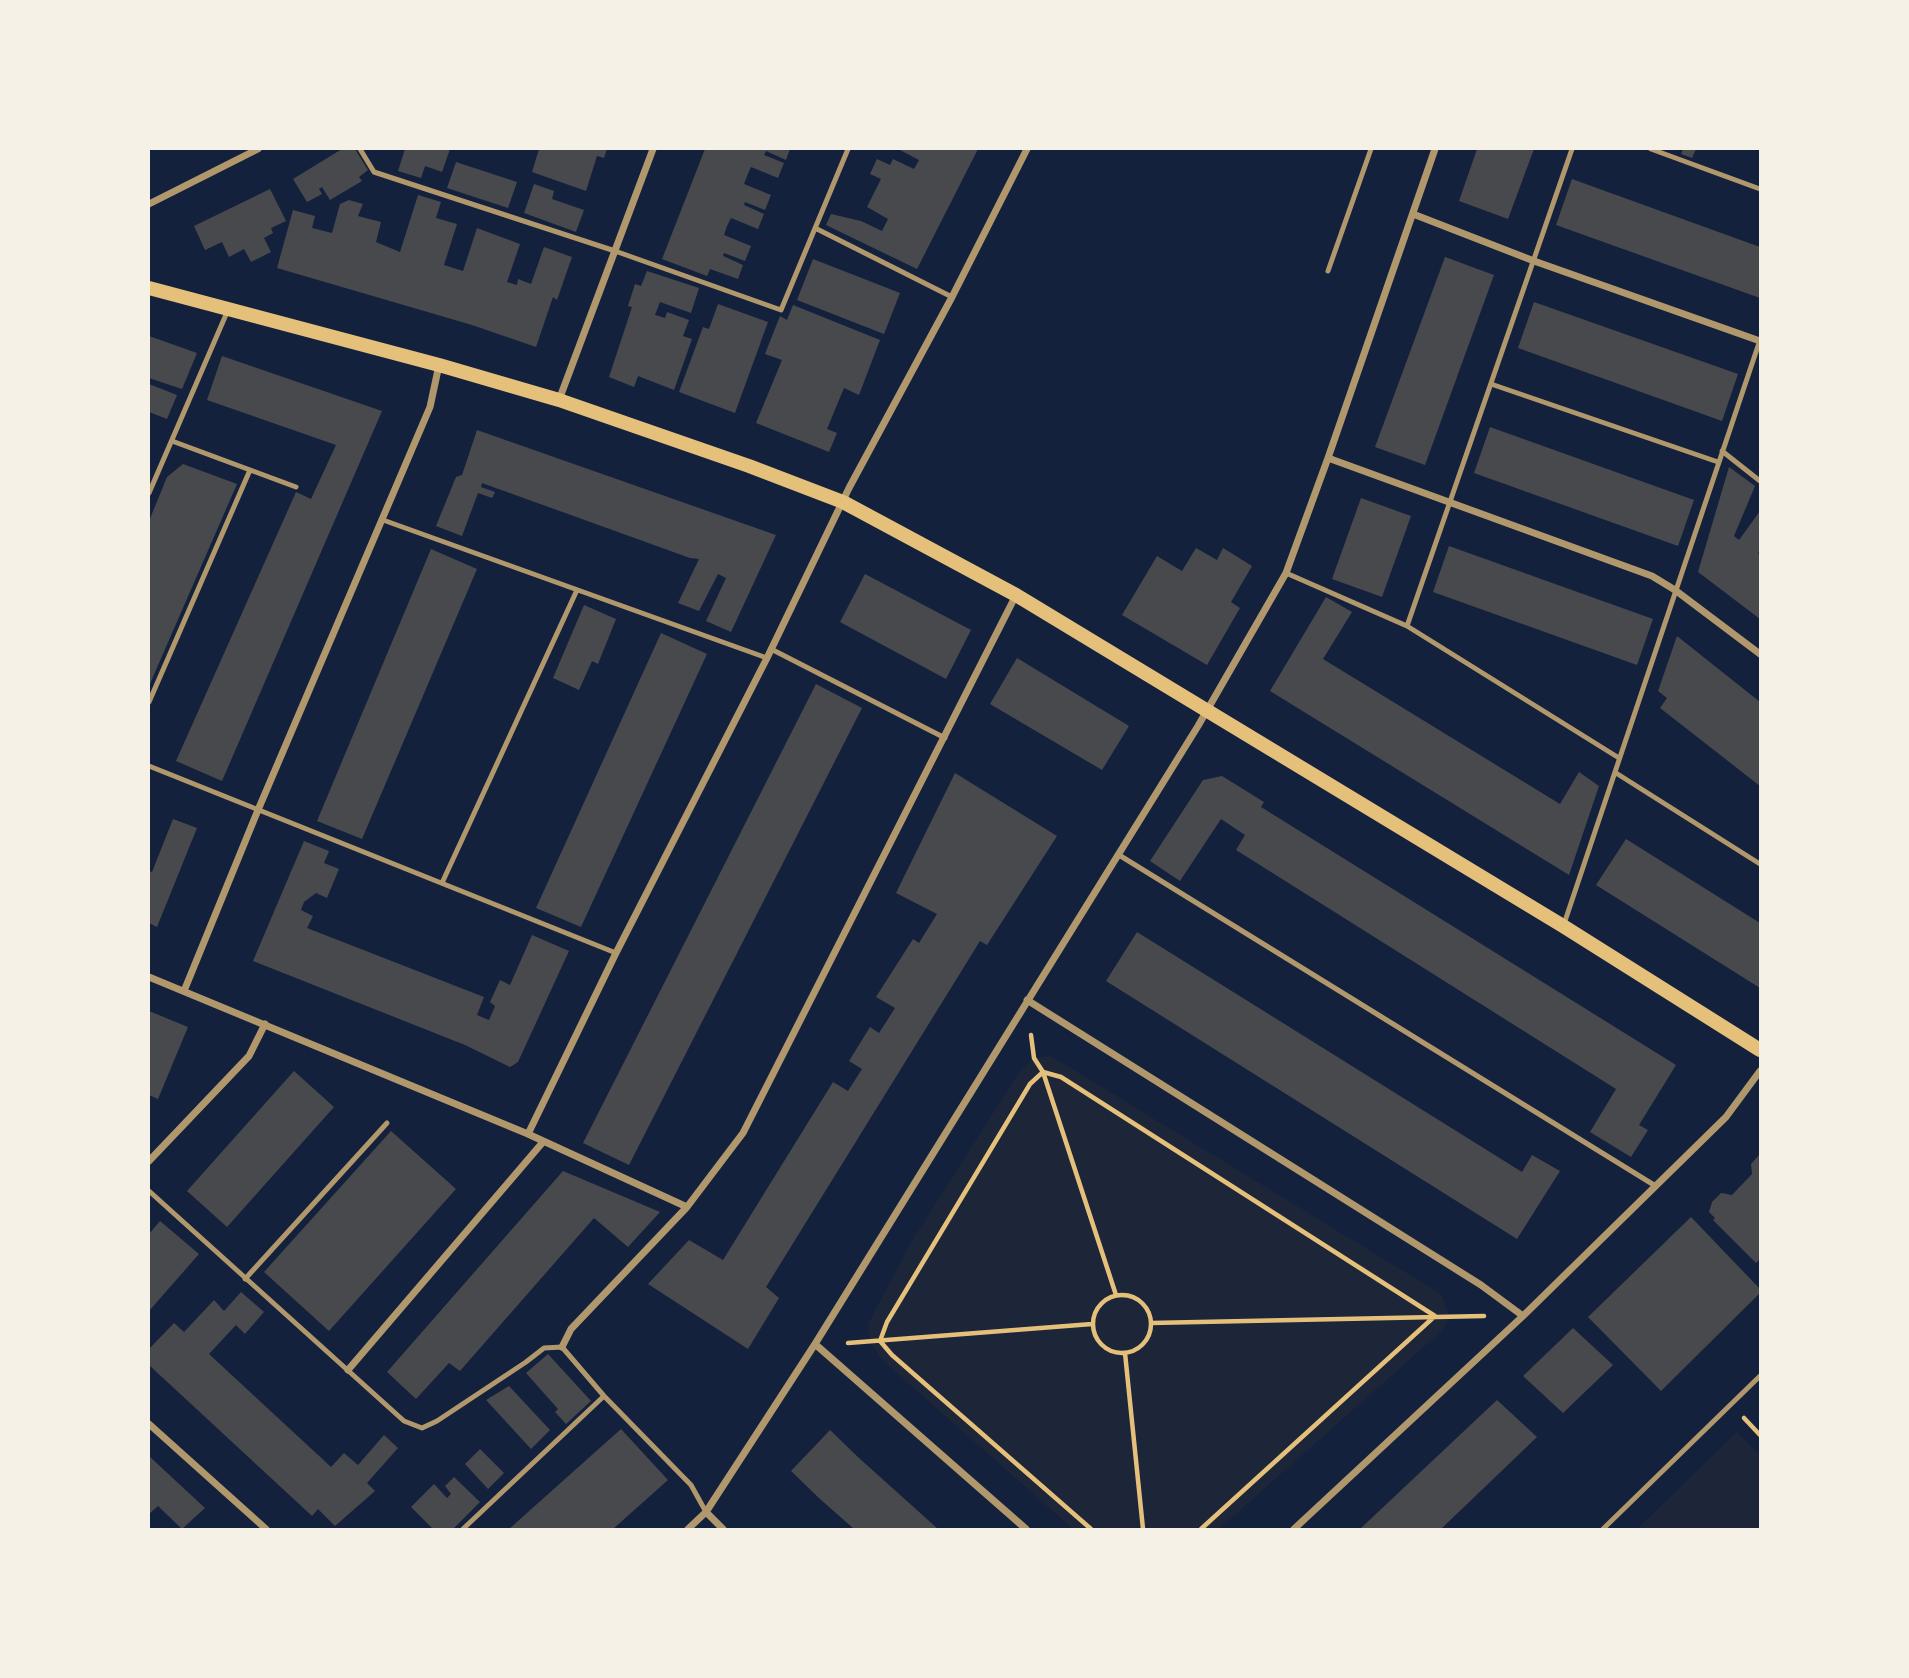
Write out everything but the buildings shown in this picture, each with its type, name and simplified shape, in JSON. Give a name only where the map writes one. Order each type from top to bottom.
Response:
[{"type":"main road","points":[[149,288],[439,365],[559,400],[749,466],[843,502],[1016,595],[1563,926],[1760,1050]]},
{"type":"street","points":[[149,204],[258,149]]},
{"type":"street","points":[[559,400],[653,149]]},
{"type":"street","points":[[528,1134],[843,502],[1027,149]]},
{"type":"street","points":[[688,1529],[706,1512],[816,1344],[1207,711],[1286,573],[1435,149]]},
{"type":"street","points":[[1413,214],[1534,261],[1760,340]]},
{"type":"street","points":[[184,991],[430,407],[439,365]]},
{"type":"street","points":[[1328,458],[1652,576],[1675,590],[1760,654]]},
{"type":"street","points":[[562,1347],[570,1329],[687,1207],[743,1133],[1016,595]]},
{"type":"street","points":[[149,977],[528,1134],[687,1207]]},
{"type":"street","points":[[1027,1000],[1481,1285],[1523,1316]]},
{"type":"street","points":[[149,1161],[248,1056],[265,1024]]},
{"type":"street","points":[[1294,1529],[1523,1316],[1726,1117],[1760,1071]]},
{"type":"street","points":[[348,1370],[542,1142]]},
{"type":"street","points":[[816,1344],[1026,1529]]},
{"type":"street","points":[[149,1424],[266,1529]]},
{"type":"street","points":[[706,1512],[723,1529]]},
{"type":"lane","points":[[360,149],[373,172],[615,251],[780,310],[848,149]]},
{"type":"lane","points":[[1328,271],[1371,149]]},
{"type":"lane","points":[[1406,626],[1572,149]]},
{"type":"lane","points":[[1651,149],[1760,189]]},
{"type":"lane","points":[[815,228],[952,297]]},
{"type":"lane","points":[[149,493],[228,310]]},
{"type":"lane","points":[[1563,926],[1760,340]]},
{"type":"lane","points":[[1491,384],[1718,462]]},
{"type":"lane","points":[[172,441],[296,487]]},
{"type":"lane","points":[[1722,451],[1760,481]]},
{"type":"lane","points":[[149,702],[250,470]]},
{"type":"lane","points":[[383,520],[767,658]]},
{"type":"lane","points":[[1286,573],[1406,626],[1619,758]]},
{"type":"lane","points":[[442,883],[577,590]]},
{"type":"lane","points":[[771,649],[945,738]]},
{"type":"lane","points":[[149,766],[616,953]]},
{"type":"lane","points":[[1616,773],[1760,864]]},
{"type":"lane","points":[[1119,855],[1654,1185]]},
{"type":"lane","points":[[245,1279],[387,1123]]},
{"type":"lane","points":[[149,1191],[404,1421],[422,1428],[448,1414],[544,1348],[562,1347],[604,1396],[691,1485],[706,1512]]},
{"type":"lane","points":[[1603,1529],[1760,1376]]},
{"type":"lane","points":[[463,1529],[604,1396]]},
{"type":"path","points":[[1027,1000],[1034,1058],[1043,1072],[1116,1295]]},
{"type":"path","points":[[1043,1072],[1061,1077],[1434,1316]]},
{"type":"path","points":[[880,1341],[887,1322],[1030,1084],[1043,1072]]},
{"type":"path","points":[[1116,1295],[1133,1296],[1140,1301],[1146,1307],[1152,1323],[1147,1340],[1133,1351],[1125,1353],[1106,1349],[1094,1333],[1094,1314],[1099,1305],[1116,1295]]},
{"type":"path","points":[[1201,1529],[1434,1316]]},
{"type":"path","points":[[1152,1323],[1523,1316]]},
{"type":"path","points":[[816,1344],[1093,1324]]},
{"type":"path","points":[[880,1341],[892,1355],[1091,1529]]},
{"type":"path","points":[[1125,1353],[1143,1529]]},
{"type":"shaded area","points":[[1051,1056],[1441,1294],[1449,1315],[1444,1329],[1219,1529],[1073,1529],[881,1359],[870,1342],[868,1324],[910,1244],[1018,1074],[1034,1058]]},
{"type":"shaded area","points":[[1737,1432],[1760,1455],[1760,1529],[1637,1529]]}]
